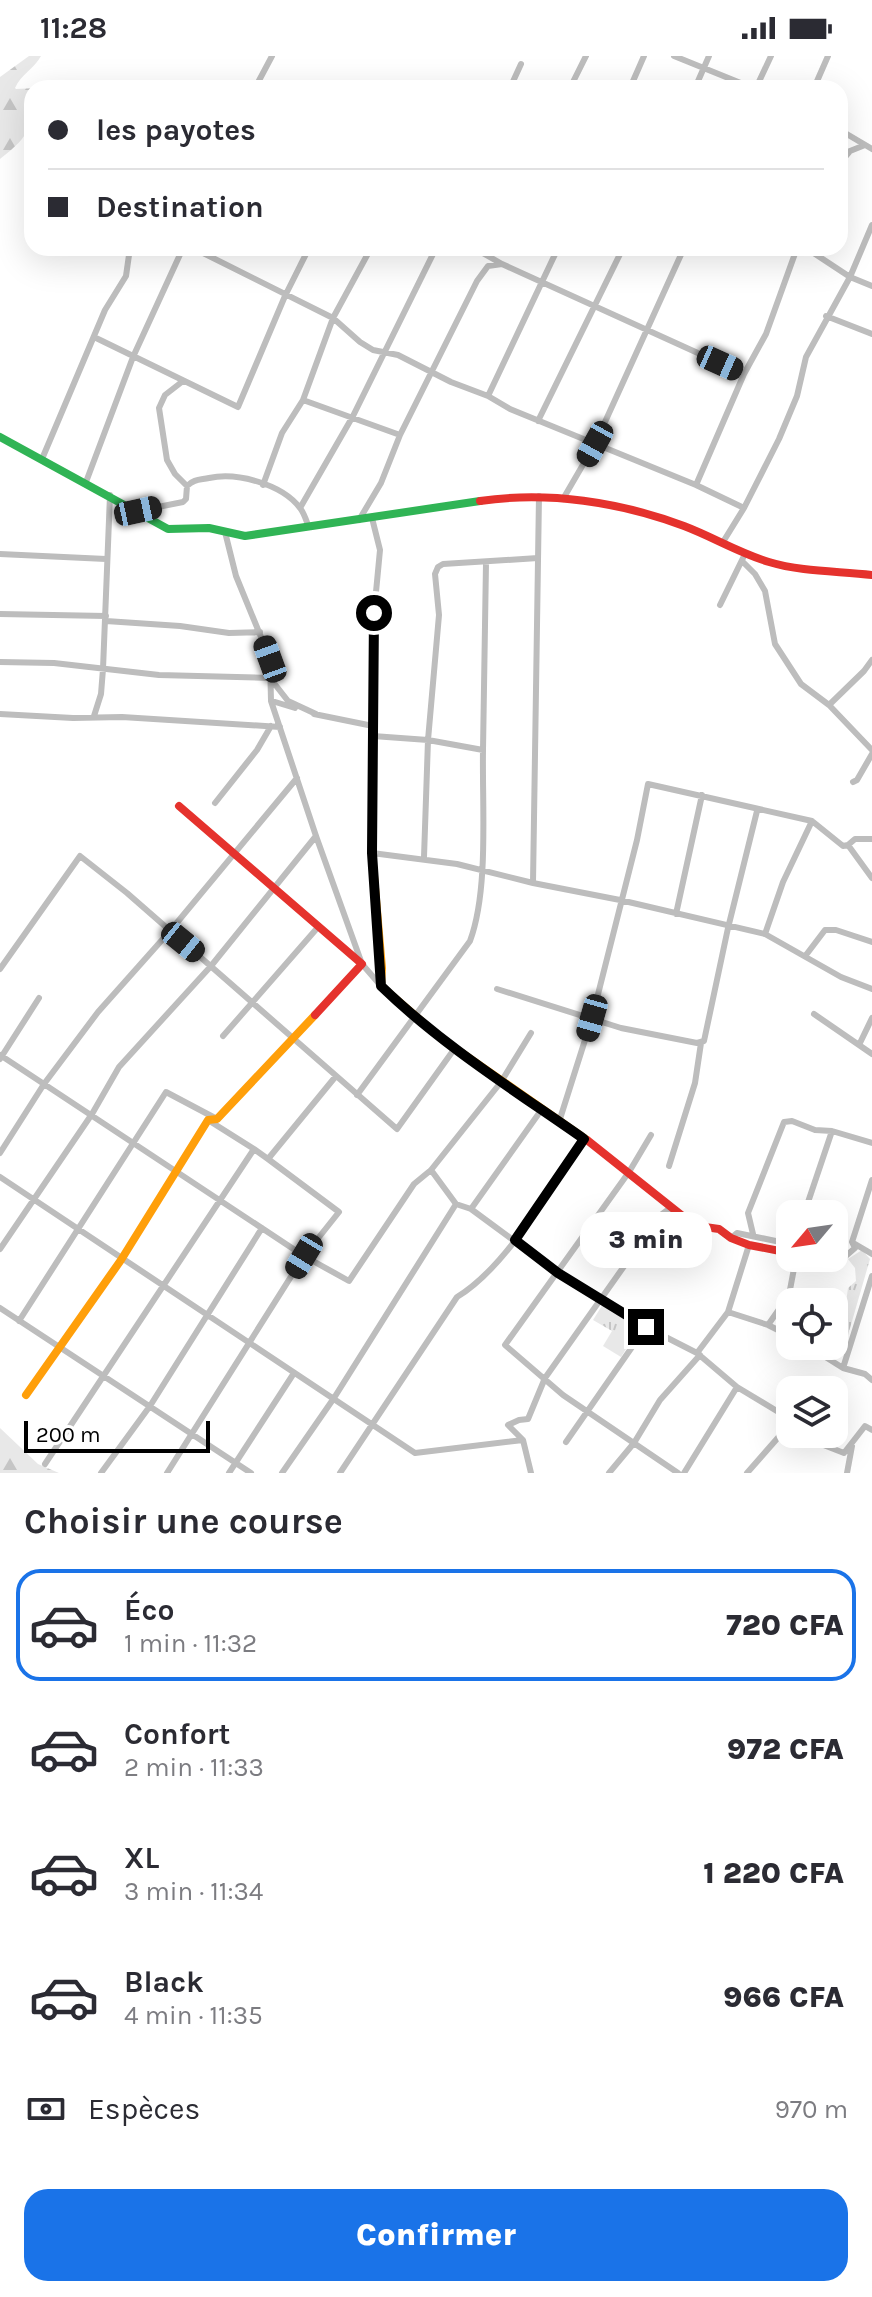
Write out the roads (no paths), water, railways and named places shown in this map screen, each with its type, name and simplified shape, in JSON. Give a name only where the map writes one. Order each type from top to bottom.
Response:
[{"type":"street","points":[[259,80],[272,56]]},
{"type":"street","points":[[574,80],[586,56]]},
{"type":"street","points":[[634,80],[644,56]]},
{"type":"street","points":[[674,56],[734,80]]},
{"type":"street","points":[[699,80],[709,56]]},
{"type":"street","points":[[758,80],[771,56]]},
{"type":"street","points":[[818,80],[828,56]]},
{"type":"street","points":[[514,80],[521,64]]},
{"type":"street","points":[[848,135],[868,147]]},
{"type":"street","points":[[848,153],[868,147]]},
{"type":"street","points":[[723,542],[779,439],[797,396],[806,357],[850,277],[872,225]]},
{"type":"street","points":[[42,459],[107,306],[126,276],[129,256]]},
{"type":"street","points":[[86,482],[133,357],[179,256]]},
{"type":"street","points":[[208,256],[333,318],[360,342],[384,353],[398,355],[510,409],[696,485],[744,508]]},
{"type":"street","points":[[94,337],[238,407],[305,256]]},
{"type":"street","points":[[263,485],[282,433],[303,400],[333,318],[367,256]]},
{"type":"street","points":[[300,508],[353,416],[432,256]]},
{"type":"street","points":[[488,256],[744,374]]},
{"type":"street","points":[[488,396],[554,256]]},
{"type":"street","points":[[538,421],[619,256]]},
{"type":"street","points":[[563,499],[595,444],[680,256]]},
{"type":"street","points":[[696,485],[744,374],[766,334],[794,256]]},
{"type":"street","points":[[818,256],[850,277],[872,286]]},
{"type":"street","points":[[359,520],[381,483],[400,435],[481,273],[488,266],[502,264]]},
{"type":"street","points":[[826,316],[872,334]]},
{"type":"street","points":[[183,381],[165,395],[159,408],[167,460],[187,486]]},
{"type":"street","points":[[303,400],[400,435]]},
{"type":"street","points":[[0,437],[168,529],[209,528],[245,536],[505,497],[539,496],[653,516],[723,542],[744,558],[765,591],[775,644],[801,684],[829,705],[872,752],[853,782]]},
{"type":"street","points":[[138,511],[183,502],[187,486],[194,480],[223,475],[242,477],[287,497],[300,508],[308,525]]},
{"type":"street","points":[[94,716],[101,694],[103,669],[110,495]]},
{"type":"street","points":[[533,883],[539,496]]},
{"type":"street","points":[[372,518],[380,550],[374,613],[372,853],[381,986]]},
{"type":"street","points":[[225,532],[234,570],[271,666],[271,701],[362,964]]},
{"type":"street","points":[[0,554],[106,559]]},
{"type":"street","points":[[424,857],[428,740],[439,615],[435,574],[443,564],[538,558]]},
{"type":"street","points":[[744,558],[798,568],[872,575]]},
{"type":"street","points":[[720,605],[744,558]]},
{"type":"street","points":[[357,1095],[470,941],[476,925],[481,869],[486,563]]},
{"type":"street","points":[[0,614],[106,619],[229,633],[260,632]]},
{"type":"street","points":[[829,705],[868,673],[872,660]]},
{"type":"street","points":[[0,662],[54,663],[159,675],[270,678]]},
{"type":"street","points":[[270,678],[288,701],[316,714]]},
{"type":"street","points":[[271,701],[373,731],[483,750]]},
{"type":"street","points":[[0,714],[280,727]]},
{"type":"street","points":[[215,803],[257,750],[271,726]]},
{"type":"street","points":[[0,1153],[44,1084],[98,1012],[297,778]]},
{"type":"street","points":[[559,1122],[592,1018],[648,784],[812,821],[843,846],[855,839],[872,839]]},
{"type":"street","points":[[676,914],[702,795]]},
{"type":"street","points":[[179,806],[362,964],[413,1016],[501,1082],[609,1155],[685,1218]]},
{"type":"street","points":[[669,1166],[695,1083],[701,1043],[706,1038],[728,928],[757,811]]},
{"type":"street","points":[[765,934],[783,882],[812,821]]},
{"type":"street","points":[[0,1249],[92,1114],[119,1067],[211,966],[316,836]]},
{"type":"street","points":[[848,845],[872,878]]},
{"type":"street","points":[[372,853],[424,857],[765,934],[841,977],[872,989]]},
{"type":"street","points":[[0,969],[80,856],[397,1129],[455,1048]]},
{"type":"street","points":[[223,1036],[319,926]]},
{"type":"street","points":[[806,955],[822,931],[827,929],[872,942]]},
{"type":"street","points":[[26,1395],[62,1348],[212,1119],[295,1039],[362,964]]},
{"type":"street","points":[[497,989],[643,1034],[701,1043]]},
{"type":"street","points":[[39,998],[1,1056],[304,1256],[349,1281],[414,1184],[431,1170],[501,1082],[531,1033]]},
{"type":"street","points":[[814,1014],[872,1054]]},
{"type":"street","points":[[859,1045],[872,1018]]},
{"type":"street","points":[[268,1159],[336,1076]]},
{"type":"street","points":[[19,1321],[166,1092],[212,1119],[339,1212],[304,1256],[167,1473]]},
{"type":"street","points":[[471,1209],[542,1109]]},
{"type":"street","points":[[753,1234],[748,1213],[782,1125],[788,1120],[815,1130],[832,1131],[872,1143]]},
{"type":"street","points":[[809,1200],[832,1131]]},
{"type":"street","points":[[651,1135],[629,1172],[505,1345],[587,1412],[678,1473]]},
{"type":"street","points":[[340,1473],[457,1297],[476,1286],[515,1240],[584,1139]]},
{"type":"street","points":[[45,1464],[254,1149]]},
{"type":"street","points":[[431,1170],[456,1204],[471,1209],[558,1273],[646,1327],[699,1354],[737,1387],[776,1413]]},
{"type":"street","points":[[0,1177],[415,1453],[523,1440]]},
{"type":"street","points":[[848,1254],[855,1248],[852,1242],[872,1180]]},
{"type":"street","points":[[282,1473],[334,1398],[456,1204]]},
{"type":"street","points":[[531,1473],[523,1440],[508,1425],[528,1419],[545,1378],[632,1255],[635,1244],[652,1221],[669,1209],[749,1245],[776,1250]]},
{"type":"street","points":[[101,1473],[150,1406],[262,1228]]},
{"type":"street","points":[[731,1238],[737,1233],[776,1240]]},
{"type":"street","points":[[852,1242],[872,1254]]},
{"type":"street","points":[[609,1473],[728,1312],[749,1245]]},
{"type":"street","points":[[768,1325],[789,1295],[793,1272]]},
{"type":"street","points":[[843,1368],[872,1276]]},
{"type":"street","points":[[0,1308],[251,1473]]},
{"type":"street","points":[[728,1312],[776,1329]]},
{"type":"street","points":[[566,1442],[646,1327]]},
{"type":"street","points":[[830,1360],[872,1380]]},
{"type":"street","points":[[229,1473],[294,1373]]},
{"type":"street","points":[[684,1473],[737,1387]]},
{"type":"street","points":[[829,1448],[844,1453],[865,1426],[872,1430]]},
{"type":"street","points":[[747,1473],[776,1439]]},
{"type":"street","points":[[847,1473],[852,1446]]}]
